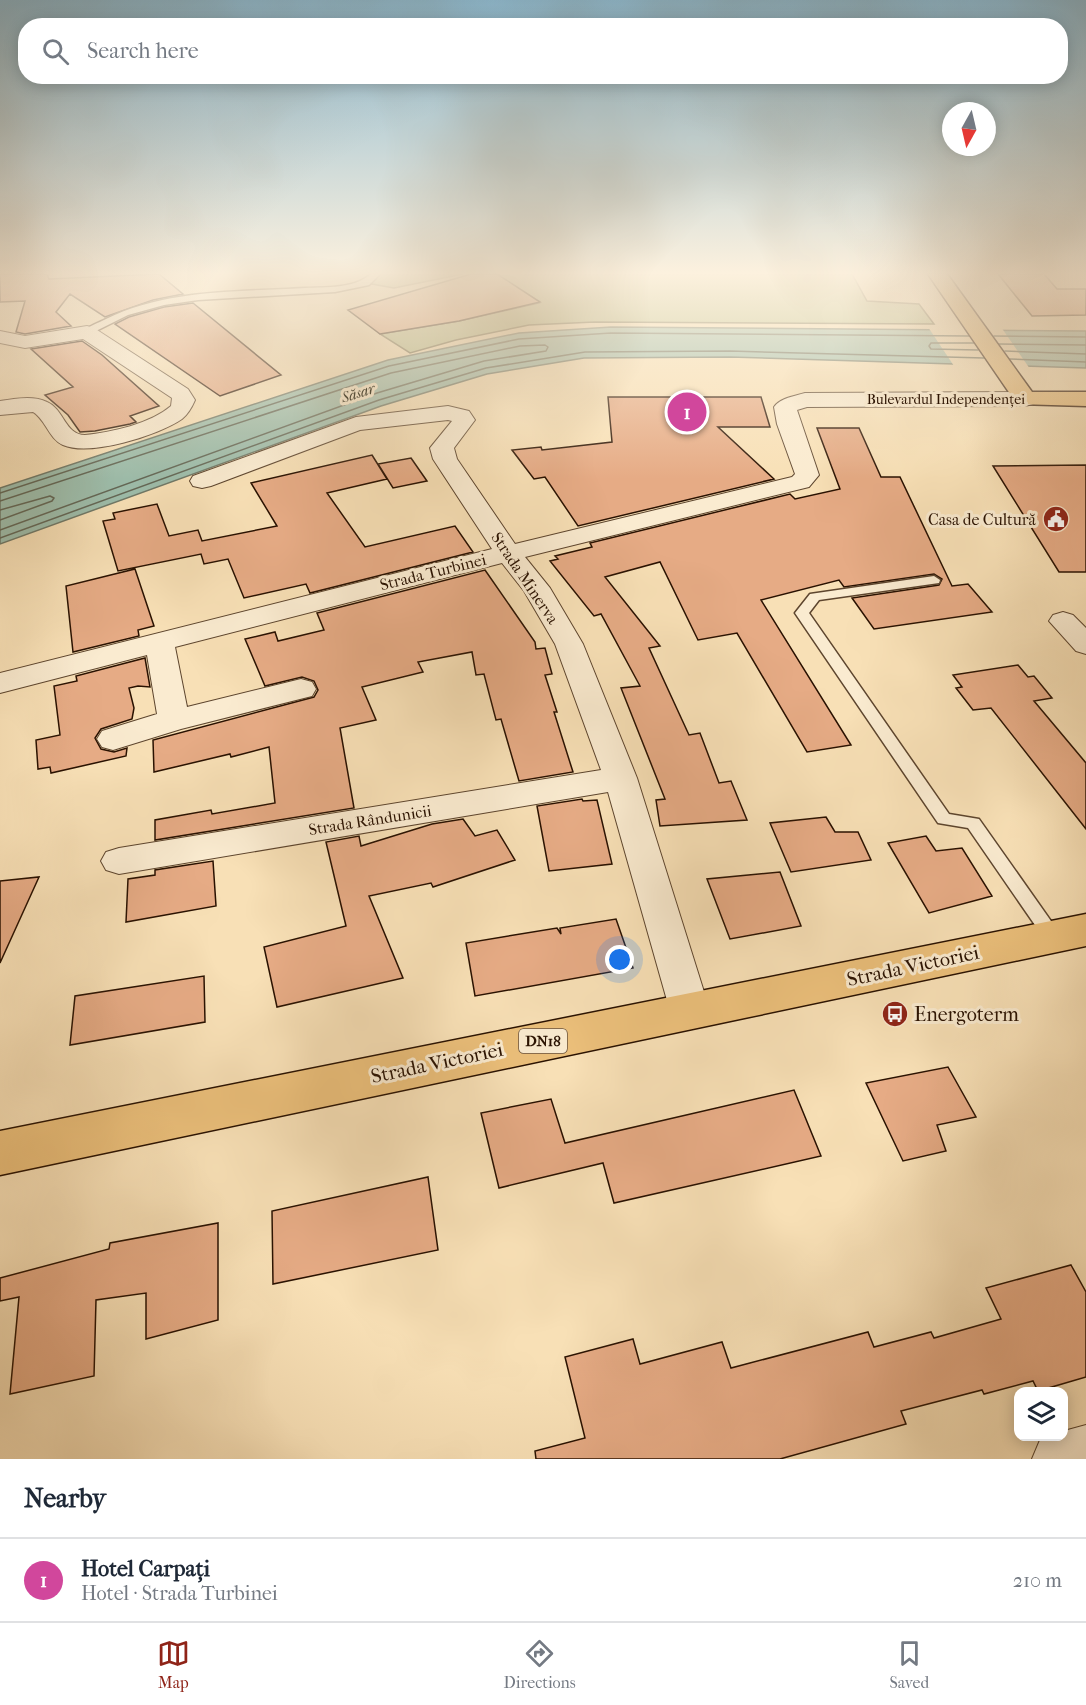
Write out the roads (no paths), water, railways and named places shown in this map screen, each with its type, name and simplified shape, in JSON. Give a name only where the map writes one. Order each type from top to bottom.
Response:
[{"type":"main road","points":[[984,342],[1024,399]]},
{"type":"main road","name":"Bulevardul Independenței","points":[[1024,399],[1086,399]]},
{"type":"main road","name":"Strada Victoriei","points":[[0,1153],[1069,933]]},
{"type":"street","points":[[0,408],[30,405],[42,407],[66,439],[77,442],[111,438],[173,415],[181,408],[184,400],[180,394],[102,342]]},
{"type":"street","name":"Bulevardul Independenței","points":[[805,399],[1024,399]]},
{"type":"street","name":"Strada Turbinei","points":[[0,683],[508,553],[800,482],[807,475],[804,461],[786,421],[785,407],[805,399]]},
{"type":"street","name":"Strada Minerva","points":[[201,481],[356,424],[447,413],[461,416],[464,420],[442,448],[445,459],[508,553],[536,588],[569,644],[621,778],[690,1011]]},
{"type":"street","points":[[1075,622],[1086,645]]},
{"type":"street","points":[[159,642],[174,720]]},
{"type":"street","points":[[113,739],[174,720],[301,689]]},
{"type":"street","name":"Strada Rândunicii","points":[[119,861],[621,778]]},
{"type":"street","points":[[1059,1459],[1086,1451]]},
{"type":"lane","points":[[934,580],[815,597],[801,613],[944,819],[973,823],[1069,933]]},
{"type":"water","name":"Săsar","points":[[475,342],[1086,342],[1086,368],[730,357],[584,358],[487,374],[381,406],[0,544],[0,488],[388,360]]},
{"type":"place","name":"Hotel Carpați","points":[[687,412]]},
{"type":"place","name":"Casa de Cultură","points":[[1056,519]]},
{"type":"place","name":"Energoterm","points":[[895,1014]]}]
